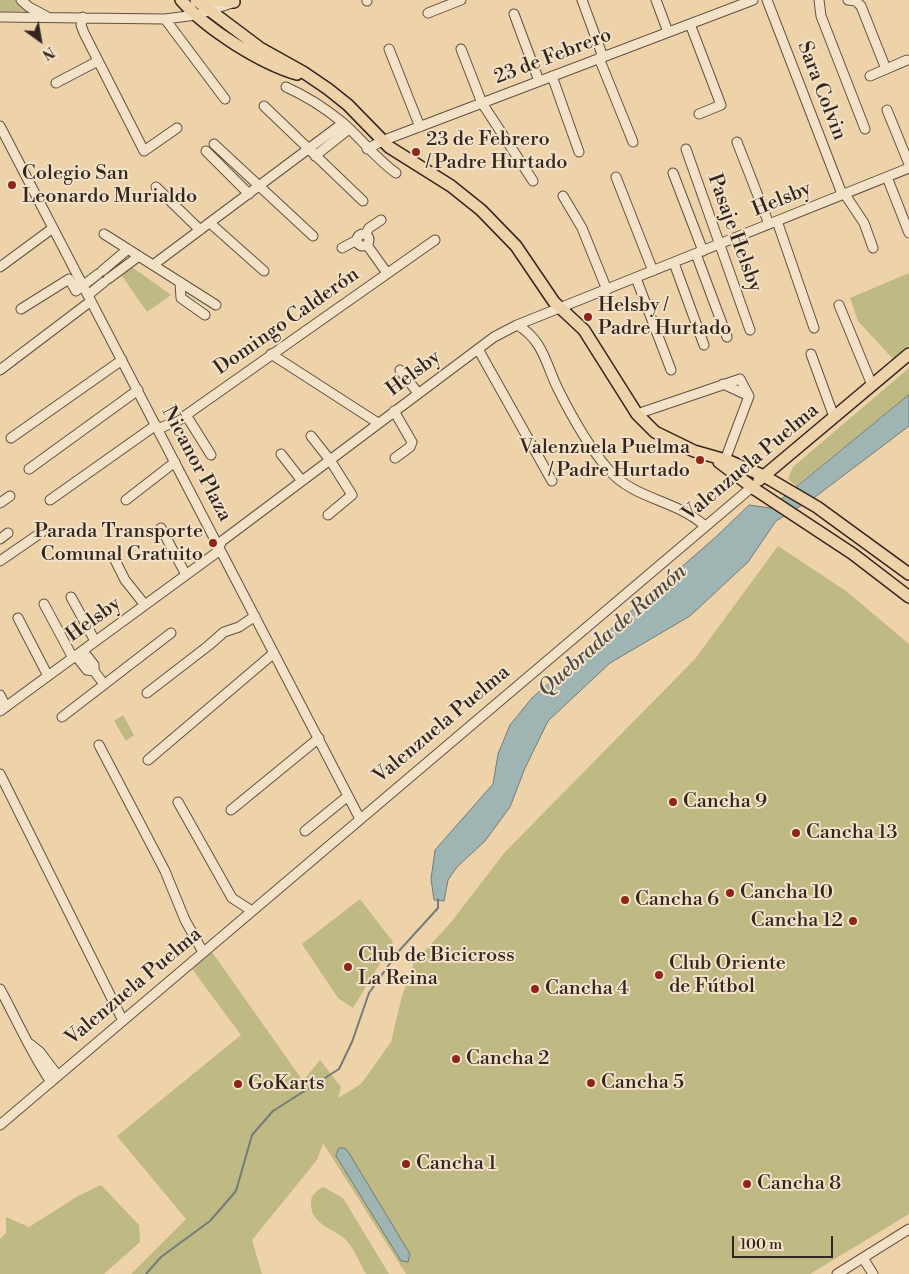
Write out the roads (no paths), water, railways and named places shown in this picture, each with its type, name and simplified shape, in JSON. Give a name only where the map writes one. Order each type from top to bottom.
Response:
[{"type":"main road","points":[[181,0],[196,14],[266,62],[318,82]]},
{"type":"main road","points":[[196,0],[209,5],[260,48],[318,82],[348,105],[382,141],[450,186],[481,210],[516,246],[543,288],[560,308],[584,330],[615,382],[637,414],[661,436],[764,476],[817,507],[909,574]]},
{"type":"main road","points":[[209,5],[237,1]]},
{"type":"main road","name":"Valenzuela Puelma","points":[[752,487],[909,354]]},
{"type":"main road","points":[[712,457],[752,487],[853,554],[909,597]]},
{"type":"street","points":[[21,0],[29,8],[48,17]]},
{"type":"street","points":[[428,13],[443,3],[461,0]]},
{"type":"street","points":[[582,0],[601,58],[633,142]]},
{"type":"street","points":[[656,0],[668,32]]},
{"type":"street","name":"23 de Febrero","points":[[367,150],[382,141],[753,0]]},
{"type":"street","name":"Sara Colvin","points":[[767,0],[843,194]]},
{"type":"street","points":[[819,0],[821,16],[865,129]]},
{"type":"street","points":[[848,0],[856,1],[861,6],[886,69]]},
{"type":"street","points":[[0,17],[165,19],[196,14],[209,5]]},
{"type":"street","points":[[514,14],[539,81]]},
{"type":"street","points":[[83,17],[84,33],[144,151],[177,128]]},
{"type":"street","points":[[165,19],[225,99]]},
{"type":"street","points":[[690,24],[721,105],[699,114]]},
{"type":"street","points":[[389,49],[420,127]]},
{"type":"street","points":[[461,49],[482,103],[533,182]]},
{"type":"street","points":[[870,76],[907,60]]},
{"type":"street","points":[[56,83],[98,61]]},
{"type":"street","points":[[552,76],[579,152]]},
{"type":"street","points":[[286,87],[303,95],[346,126],[367,150],[396,173]]},
{"type":"street","points":[[264,106],[363,201]]},
{"type":"street","points":[[888,110],[909,164]]},
{"type":"street","name":"Nicanor Plaza","points":[[0,126],[360,819]]},
{"type":"street","points":[[153,264],[260,186],[312,153],[346,126]]},
{"type":"street","name":"Pasaje Helsby","points":[[737,142],[773,223],[814,328]]},
{"type":"street","points":[[214,144],[313,236]]},
{"type":"street","name":"Pasaje Helsby","points":[[686,149],[750,330]]},
{"type":"street","points":[[206,151],[249,194]]},
{"type":"street","name":"Helsby","points":[[3,709],[216,553],[222,541],[478,348],[517,325],[909,168]]},
{"type":"street","name":"Pasaje Helsby","points":[[673,173],[727,337]]},
{"type":"street","points":[[887,176],[909,233]]},
{"type":"street","points":[[616,177],[653,271]]},
{"type":"street","points":[[156,187],[200,230]]},
{"type":"street","points":[[843,194],[864,223],[873,248]]},
{"type":"street","points":[[563,196],[582,228],[607,290]]},
{"type":"street","points":[[366,234],[368,228],[381,220]]},
{"type":"street","points":[[210,223],[264,271]]},
{"type":"street","points":[[0,267],[53,228]]},
{"type":"street","points":[[104,234],[216,305]]},
{"type":"street","points":[[342,248],[357,240],[360,234],[366,234],[370,238],[367,245]]},
{"type":"street","points":[[357,240],[360,245],[367,245]]},
{"type":"street","name":"Domingo Calderón","points":[[50,500],[157,427],[186,415],[435,240]]},
{"type":"street","points":[[367,245],[387,273]]},
{"type":"street","points":[[69,279],[76,291],[128,250]]},
{"type":"street","points":[[0,370],[90,298],[106,281],[139,256]]},
{"type":"street","points":[[674,263],[704,345]]},
{"type":"street","points":[[21,309],[77,273]]},
{"type":"street","points":[[636,278],[670,370]]},
{"type":"street","points":[[180,282],[181,298],[205,315]]},
{"type":"street","points":[[839,305],[872,385]]},
{"type":"street","points":[[517,325],[532,336],[540,346],[564,401],[607,469],[629,488],[676,506],[706,526]]},
{"type":"street","points":[[478,348],[552,482]]},
{"type":"street","points":[[271,354],[378,423]]},
{"type":"street","points":[[811,354],[834,417]]},
{"type":"street","points":[[11,438],[122,360]]},
{"type":"street","points":[[400,370],[418,393]]},
{"type":"street","points":[[637,414],[740,379],[749,396],[725,460]]},
{"type":"street","points":[[29,469],[138,390]]},
{"type":"street","points":[[394,411],[412,442],[410,447],[396,458]]},
{"type":"street","points":[[186,415],[211,454]]},
{"type":"street","points":[[311,436],[330,460],[352,495],[328,515]]},
{"type":"street","points":[[280,454],[302,481]]},
{"type":"street","points":[[126,500],[175,462]]},
{"type":"street","name":"Valenzuela Puelma","points":[[0,1125],[752,487]]},
{"type":"street","points":[[0,503],[10,496]]},
{"type":"street","points":[[161,528],[186,575]]},
{"type":"street","points":[[0,561],[42,532]]},
{"type":"street","points":[[0,538],[8,533]]},
{"type":"street","points":[[114,558],[125,580],[145,605]]},
{"type":"street","points":[[71,597],[96,641]]},
{"type":"street","points":[[44,604],[87,670],[94,671],[104,684]]},
{"type":"street","points":[[147,693],[224,632],[239,627],[255,616]]},
{"type":"street","points":[[18,618],[48,676]]},
{"type":"street","points":[[62,717],[171,633]]},
{"type":"street","points":[[148,760],[274,653]]},
{"type":"street","points":[[0,695],[3,709]]},
{"type":"street","points":[[231,810],[318,738]]},
{"type":"street","points":[[99,745],[165,871],[184,920],[204,952]]},
{"type":"street","points":[[0,774],[123,1021]]},
{"type":"street","points":[[305,831],[348,796]]},
{"type":"street","points":[[178,802],[232,898],[252,911]]},
{"type":"street","points":[[0,989],[30,1044],[40,1052],[55,1079]]},
{"type":"street","points":[[837,1274],[909,1229]]},
{"type":"street","points":[[863,1258],[872,1274]]},
{"type":"water","points":[[909,395],[909,426],[815,497],[776,521],[748,562],[690,616],[610,663],[548,721],[525,768],[510,807],[485,841],[457,867],[448,880],[444,901],[434,900],[431,879],[435,850],[493,784],[498,754],[510,725],[532,698],[718,535],[749,505],[770,508]]},
{"type":"water","points":[[339,1148],[345,1148],[349,1153],[410,1254],[408,1262],[401,1261],[336,1156]]},
{"type":"waterway","name":"Quebrada de Ramón","points":[[146,1274],[161,1257],[210,1221],[236,1191],[252,1135],[273,1111],[339,1069],[352,1042],[369,993],[398,952],[438,908],[438,899]]},
{"type":"place","name":"23 de Febrero / Padre Hurtado","points":[[416,152]]},
{"type":"place","name":"Colegio San Leonardo Murialdo","points":[[12,185]]},
{"type":"place","name":"Helsby / Padre Hurtado","points":[[588,317]]},
{"type":"place","name":"Valenzuela Puelma / Padre Hurtado","points":[[700,460]]},
{"type":"place","name":"Parada Transporte Comunal Gratuito","points":[[213,543]]},
{"type":"place","name":"Cancha 9","points":[[673,802]]},
{"type":"place","name":"Cancha 13","points":[[796,833]]},
{"type":"place","name":"Cancha 10","points":[[730,893]]},
{"type":"place","name":"Cancha 6","points":[[625,900]]},
{"type":"place","name":"Cancha 12","points":[[853,921]]},
{"type":"place","name":"Club de Bicicross La Reina","points":[[348,967]]},
{"type":"place","name":"Club Oriente de Fútbol","points":[[659,975]]},
{"type":"place","name":"Cancha 4","points":[[535,989]]},
{"type":"place","name":"Cancha 2","points":[[456,1059]]},
{"type":"place","name":"Cancha 5","points":[[591,1083]]},
{"type":"place","name":"GoKarts","points":[[238,1084]]},
{"type":"place","name":"Cancha 1","points":[[406,1164]]},
{"type":"place","name":"Cancha 8","points":[[747,1184]]}]
